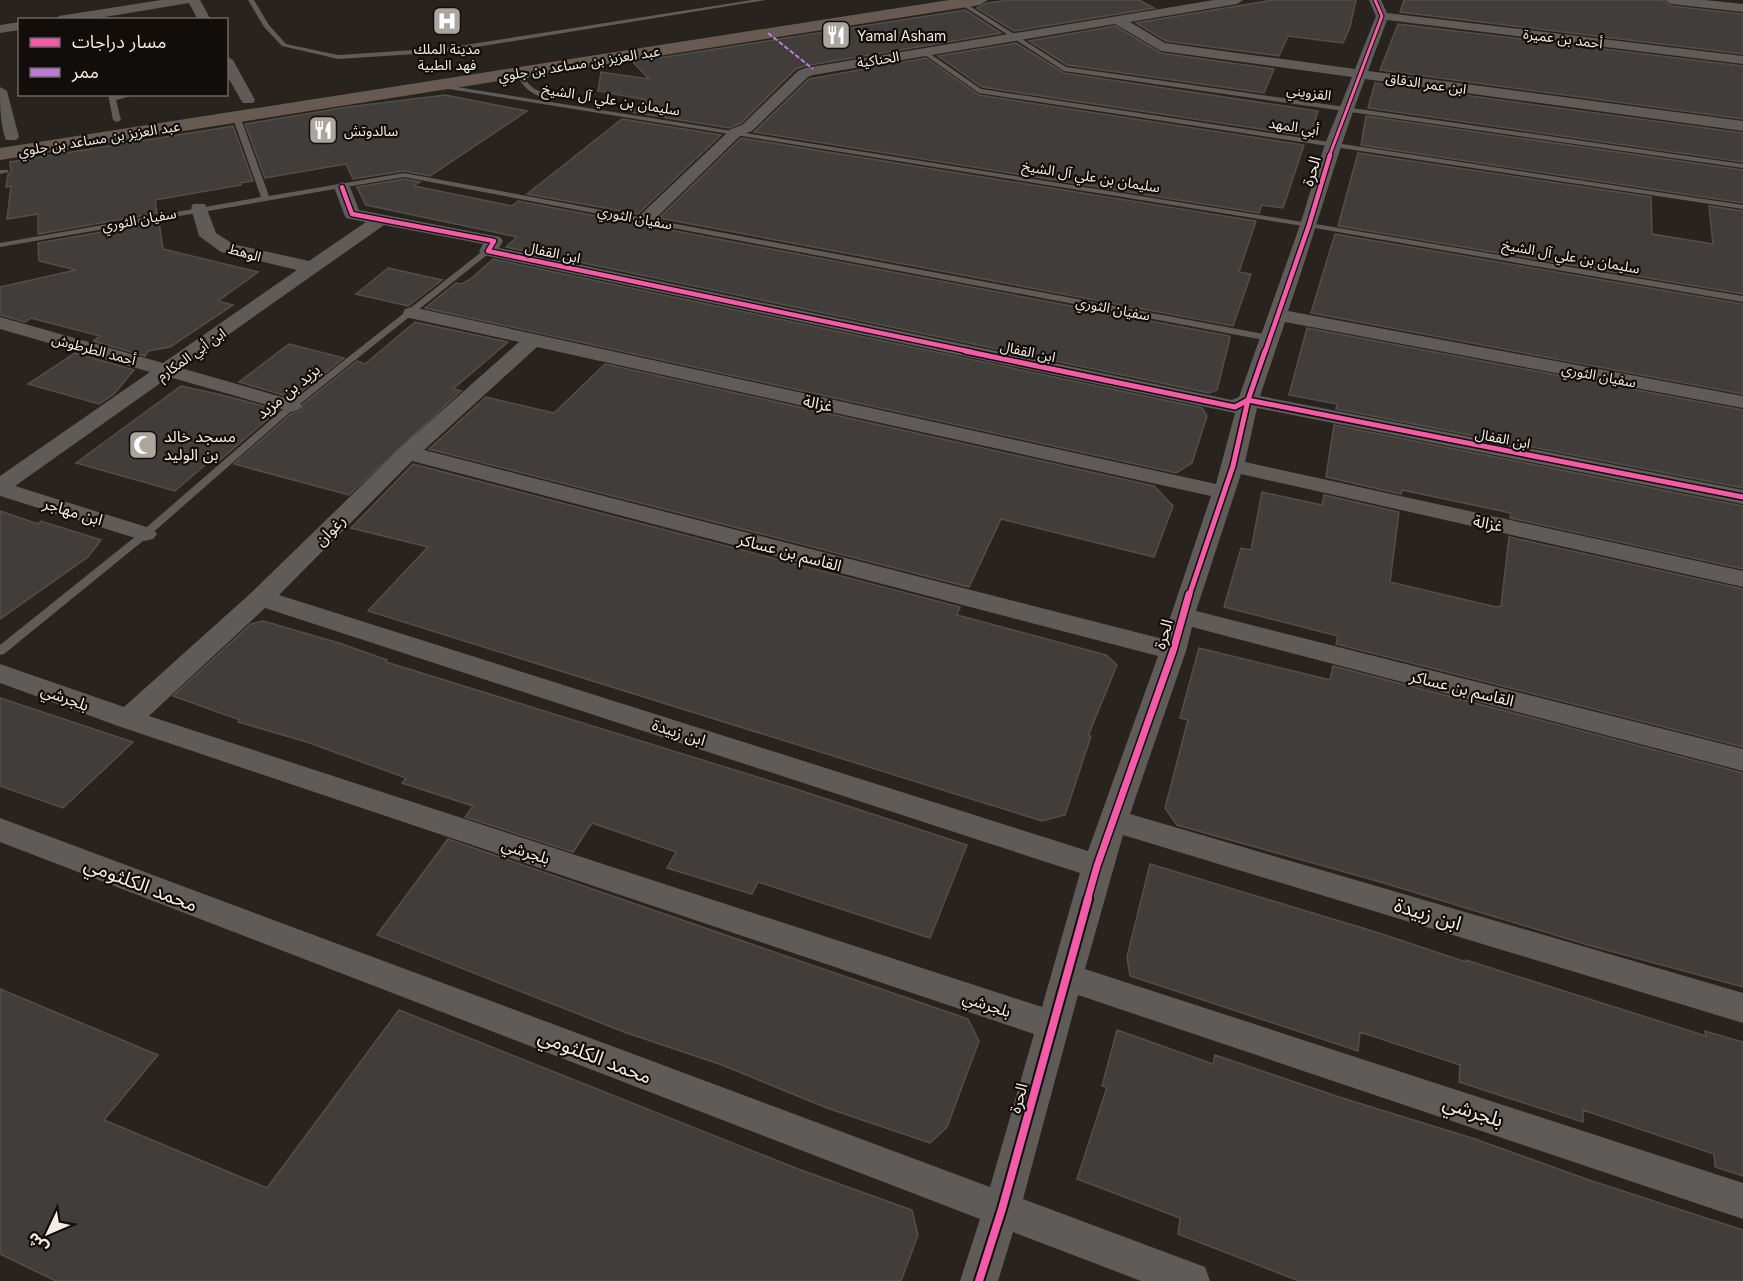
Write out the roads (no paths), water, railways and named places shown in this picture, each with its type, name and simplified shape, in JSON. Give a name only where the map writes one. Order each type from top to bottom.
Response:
[{"type":"main road","name":"عبد العزيز بن مساعد بن جلوي","points":[[5,138],[883,0]]},
{"type":"main road","name":"عبد العزيز بن مساعد بن جلوي","points":[[2,166],[236,116],[971,1]]},
{"type":"street","points":[[72,18],[185,0]]},
{"type":"street","points":[[194,0],[204,18]]},
{"type":"street","name":"الحناكية","points":[[645,219],[736,132],[747,128],[803,74],[810,71],[1237,0]]},
{"type":"street","points":[[1671,0],[1743,8]]},
{"type":"street","name":"أحمد بن عميرة","points":[[1378,8],[1743,60]]},
{"type":"street","name":"الحرة","points":[[979,1281],[1002,1209],[1097,866],[1173,651],[1182,616],[1233,466],[1248,399],[1309,225],[1332,144],[1361,75],[1378,8]]},
{"type":"street","name":"ابن عمر الدقاق","points":[[1116,19],[1161,46],[1743,126]]},
{"type":"street","points":[[0,29],[18,26]]},
{"type":"street","points":[[229,70],[248,100]]},
{"type":"street","points":[[0,91],[5,138]]},
{"type":"street","points":[[342,187],[352,214],[494,241],[488,250]]},
{"type":"street","name":"الوهط","points":[[199,208],[208,236],[227,248],[314,268]]},
{"type":"street","name":"ابن أبي المكارم","points":[[0,488],[380,220]]},
{"type":"street","name":"ابن القفال","points":[[488,250],[1235,407],[1248,399],[1743,497]]},
{"type":"street","name":"غزالة","points":[[412,313],[1223,492]]},
{"type":"street","name":"أحمد الطرطوش","points":[[0,323],[292,406]]},
{"type":"street","name":"سفيان الثوري","points":[[1273,327],[1743,402]]},
{"type":"street","name":"رغوان","points":[[129,719],[261,598],[408,453],[533,340]]},
{"type":"street","name":"القاسم بن عساكر","points":[[408,453],[1173,651]]},
{"type":"street","name":"غزالة","points":[[1233,466],[1743,579]]},
{"type":"street","name":"ابن مهاجر","points":[[0,488],[145,534]]},
{"type":"street","name":"ابن زبيدة","points":[[261,598],[1097,866]]},
{"type":"street","name":"القاسم بن عساكر","points":[[1182,616],[1743,760]]},
{"type":"street","name":"بلجرشي","points":[[0,673],[129,719],[1052,1026]]},
{"type":"street","name":"ابن زبيدة","points":[[1112,820],[1743,1008]]},
{"type":"street","name":"محمد الكلثومي","points":[[0,830],[1191,1281]]},
{"type":"street","name":"بلجرشي","points":[[1066,977],[1743,1201]]},
{"type":"lane","points":[[251,0],[266,26],[284,45],[338,57],[446,50],[763,0]]},
{"type":"lane","name":"القزويني","points":[[971,1],[1013,36],[1064,69],[1743,166]]},
{"type":"lane","name":"أبي المهد","points":[[924,52],[979,91],[1743,207]]},
{"type":"lane","points":[[531,71],[523,80],[530,90],[579,107]]},
{"type":"lane","name":"سليمان بن علي آل الشيخ","points":[[434,86],[579,107],[1309,225],[1743,299]]},
{"type":"lane","points":[[111,97],[117,120]]},
{"type":"lane","points":[[236,116],[265,197]]},
{"type":"lane","name":"سفيان الثوري","points":[[0,245],[199,208],[342,187],[404,175],[645,219],[1273,327]]},
{"type":"lane","name":"يزيد بن مزيد","points":[[0,651],[145,534],[292,406],[412,313],[488,250]]},
{"type":"place","name":"مدينة الملك فهد الطبية","points":[[447,21]]},
{"type":"place","name":"Yamal Asham","points":[[836,35]]},
{"type":"place","name":"سالدوتش","points":[[323,130]]},
{"type":"place","name":"مسجد خالد بن الوليد","points":[[143,445]]}]
